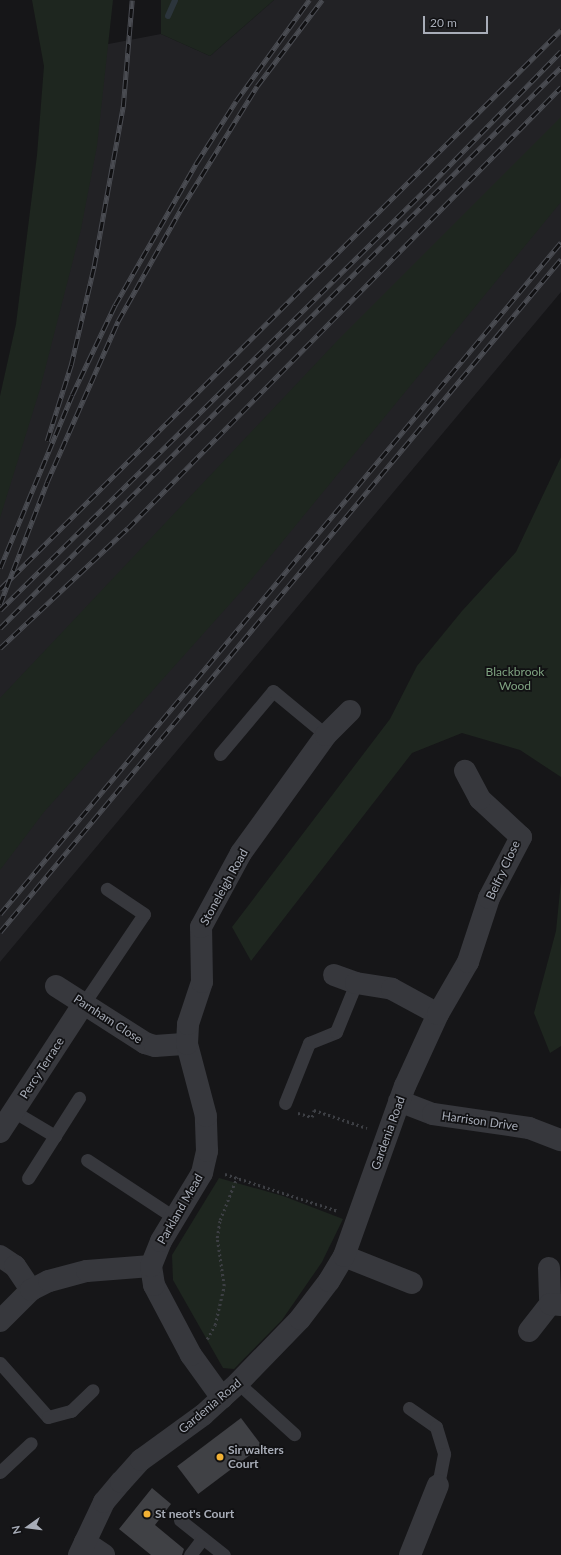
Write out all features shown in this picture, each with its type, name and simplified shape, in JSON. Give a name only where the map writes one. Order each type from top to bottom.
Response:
[{"type":"street","name":"Stoneleigh Road","points":[[205,1164],[208,1151],[206,1116],[187,1044],[188,1024],[202,982],[203,966],[199,948],[201,927],[241,853],[326,735],[350,711]]},
{"type":"street","name":"Belfry Close","points":[[465,771],[480,799],[521,837],[489,898],[468,962]]},
{"type":"street","name":"Gardenia Road","points":[[82,1549],[104,1502],[141,1460],[222,1398],[238,1383],[300,1319],[329,1281],[344,1256],[360,1215],[386,1135],[399,1102],[438,1014],[468,962]]},
{"type":"street","points":[[334,975],[356,983],[392,989],[438,1014]]},
{"type":"street","name":"Parnham Close","points":[[56,986],[145,1044],[155,1046],[187,1044]]},
{"type":"street","name":"Percy Terrace","points":[[0,1132],[84,1003]]},
{"type":"street","name":"Harrison Drive","points":[[399,1102],[433,1114],[559,1133]]},
{"type":"street","name":"Parkland Mead","points":[[205,1164],[158,1247],[151,1266],[154,1285],[191,1354],[222,1398]]},
{"type":"street","points":[[0,1256],[15,1266],[31,1290]]},
{"type":"street","points":[[344,1256],[412,1282]]},
{"type":"street","points":[[0,1321],[31,1290],[49,1281],[87,1271],[151,1266]]},
{"type":"street","points":[[529,1331],[556,1304],[549,1268]]},
{"type":"street","points":[[410,1555],[438,1485]]},
{"type":"street","points":[[82,1549],[104,1555]]},
{"type":"lane","points":[[220,754],[273,691],[326,735]]},
{"type":"lane","points":[[84,1003],[144,914],[107,889]]},
{"type":"lane","points":[[285,1103],[309,1043],[336,1032],[356,983]]},
{"type":"lane","points":[[28,1178],[79,1098]]},
{"type":"lane","points":[[14,1110],[55,1136]]},
{"type":"lane","points":[[86,1160],[175,1218]]},
{"type":"lane","points":[[0,1363],[48,1417],[71,1411],[93,1390]]},
{"type":"lane","points":[[238,1383],[294,1434]]},
{"type":"lane","points":[[410,1408],[436,1428],[444,1454],[438,1485]]},
{"type":"lane","points":[[0,1472],[31,1443]]},
{"type":"lane","points":[[180,1520],[224,1555]]},
{"type":"lane","points":[[190,1555],[203,1538]]},
{"type":"path","points":[[285,1103],[284,1108],[312,1117],[314,1110],[386,1135]]},
{"type":"path","name":"Parkland Mead","points":[[205,1164],[214,1171],[237,1177],[338,1211],[360,1215]]},
{"type":"path","points":[[191,1354],[205,1343],[215,1325],[224,1286],[217,1238],[220,1220],[237,1177]]},
{"type":"shaded area","points":[[274,0],[561,0],[561,292],[0,962],[0,466],[98,46],[161,34],[210,56]]},
{"type":"green space","points":[[32,0],[113,0],[97,146],[81,229],[40,389],[0,518],[0,396],[16,324],[37,155],[44,66]]},
{"type":"green space","points":[[161,0],[274,0],[210,56],[161,34]]},
{"type":"green space","points":[[561,117],[561,202],[246,586],[44,812],[0,870],[0,698],[338,340]]},
{"type":"green space","name":"Blackbrook Wood","points":[[561,457],[561,777],[520,750],[462,733],[412,753],[251,961],[232,927],[390,719],[417,666],[462,611],[516,552]]},
{"type":"green space","points":[[561,881],[561,1046],[550,1053],[534,1013],[556,931]]},
{"type":"green space","points":[[219,1178],[283,1196],[343,1219],[322,1262],[282,1320],[234,1369],[223,1368],[173,1280],[172,1255]]},
{"type":"building","name":"Sir walters Court","points":[[241,1418],[262,1446],[198,1494],[177,1466]]},
{"type":"building","name":"St neot's Court","points":[[152,1488],[171,1504],[155,1525],[184,1549],[182,1555],[151,1555],[119,1529]]},
{"type":"waterway","points":[[168,16],[175,0]]},
{"type":"railway","points":[[47,441],[71,365],[94,266],[123,107],[132,0]]},
{"type":"railway","points":[[0,568],[72,395],[115,305],[197,162],[236,101],[309,0]]},
{"type":"railway","points":[[0,604],[47,482],[118,321],[182,207],[257,86],[322,0]]},
{"type":"railway","points":[[0,589],[561,30]]},
{"type":"railway","points":[[0,610],[430,185],[561,51]]},
{"type":"railway","points":[[0,628],[561,67]]},
{"type":"railway","points":[[0,648],[128,528],[561,87]]},
{"type":"railway","points":[[0,914],[561,242]]},
{"type":"railway","points":[[0,932],[561,259]]},
{"type":"place","name":"Sir walters Court","points":[[220,1457]]},
{"type":"place","name":"St neot's Court","points":[[147,1514]]}]
